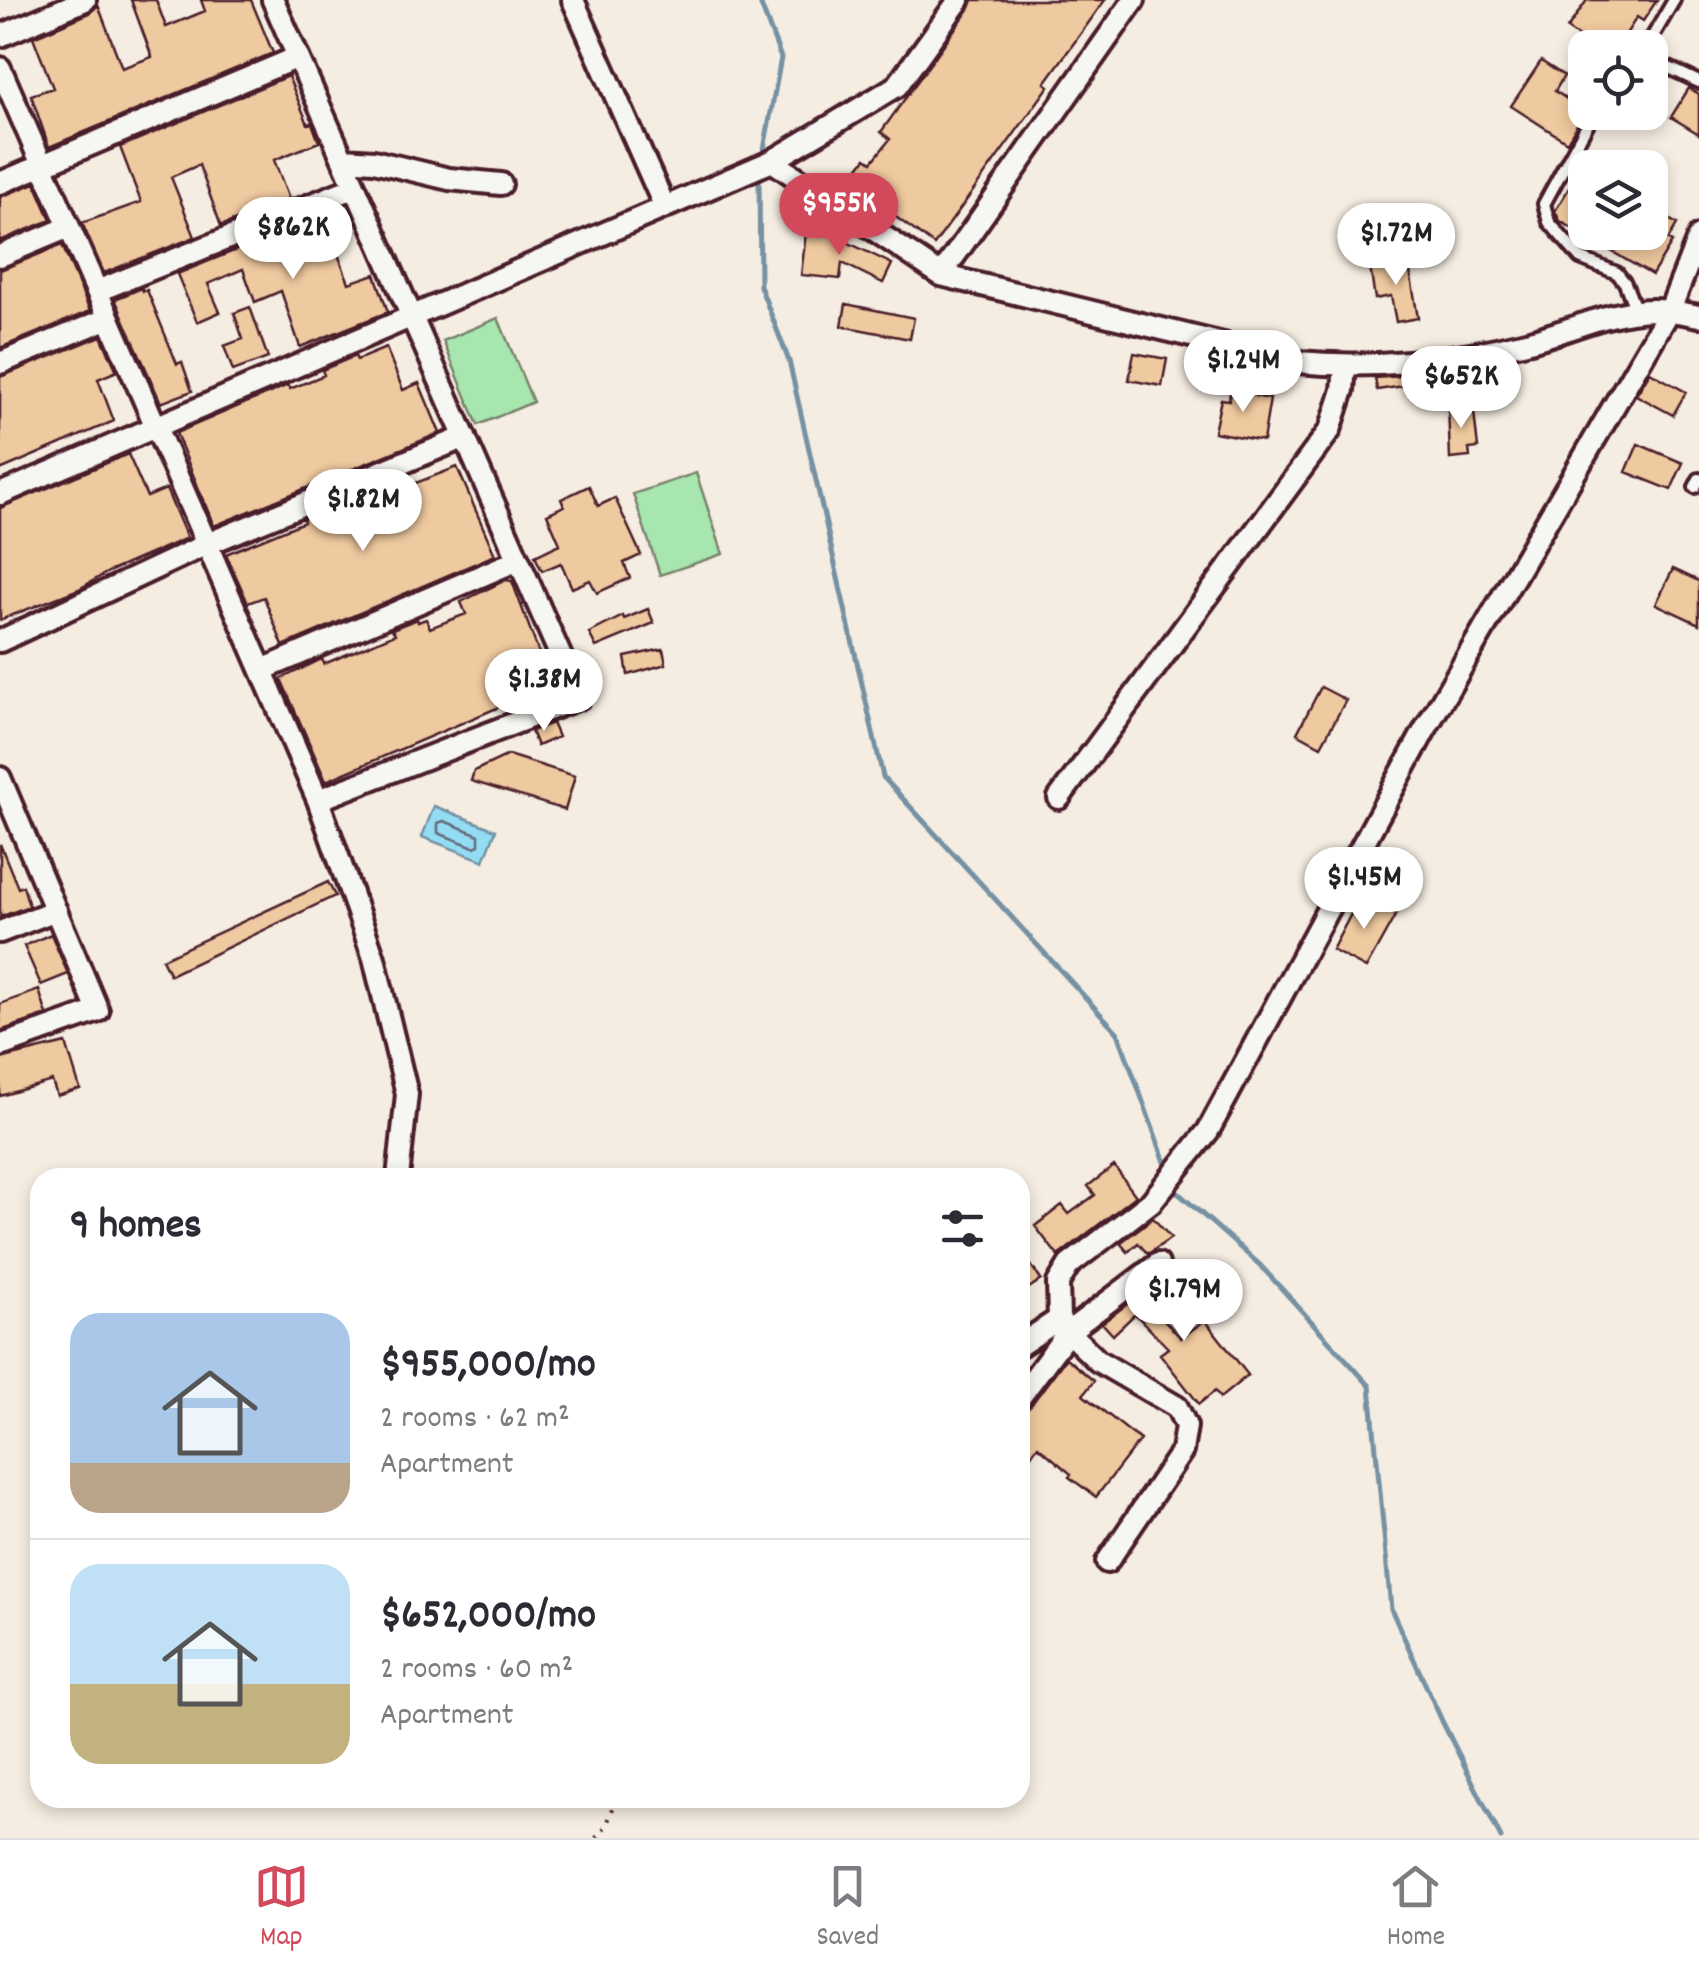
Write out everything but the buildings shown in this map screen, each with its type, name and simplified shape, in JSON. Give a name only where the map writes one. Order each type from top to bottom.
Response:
[{"type":"street","points":[[0,36],[85,0]]},
{"type":"street","points":[[273,0],[579,698],[318,800]]},
{"type":"street","points":[[573,0],[664,206]]},
{"type":"street","points":[[0,494],[772,161],[897,86],[959,0]]},
{"type":"street","points":[[941,275],[1134,0]]},
{"type":"street","points":[[0,182],[298,57]]},
{"type":"street","points":[[0,68],[318,800],[374,958],[407,1094],[399,1168]]},
{"type":"street","points":[[343,159],[374,161],[449,179],[501,184]]},
{"type":"street","points":[[772,161],[941,275],[1296,362],[1345,367],[1436,358],[1523,343],[1636,310],[1670,310],[1699,316]]},
{"type":"street","points":[[97,291],[355,187]]},
{"type":"street","points":[[0,256],[69,227]]},
{"type":"street","points":[[1107,1562],[1182,1451],[1186,1426],[1177,1407],[1098,1360],[1064,1325],[1058,1283],[1069,1265],[1151,1202],[1208,1131],[1423,733],[1670,310],[1699,236]]},
{"type":"street","points":[[0,363],[109,318]]},
{"type":"street","points":[[1059,798],[1330,430],[1345,367]]},
{"type":"street","points":[[0,641],[207,544],[465,437]]},
{"type":"street","points":[[262,670],[518,560]]},
{"type":"street","points":[[0,778],[6,809],[56,910],[98,1011],[0,1046]]},
{"type":"street","points":[[0,932],[56,910]]},
{"type":"street","points":[[1030,1340],[1064,1325],[1158,1264]]},
{"type":"street","points":[[1030,1381],[1064,1325]]},
{"type":"lane","points":[[1656,30],[1674,0]]},
{"type":"lane","points":[[1668,67],[1699,82]]},
{"type":"lane","points":[[1584,130],[1544,204],[1549,222],[1580,258],[1616,272],[1636,310]]},
{"type":"path","points":[[596,1838],[608,1824],[614,1808]]},
{"type":"green space","points":[[498,318],[533,402],[478,425],[443,341]]},
{"type":"green space","points":[[696,473],[723,554],[660,575],[633,494]]},
{"type":"water","points":[[434,806],[496,830],[484,861],[422,837]]},
{"type":"waterway","points":[[759,0],[781,58],[762,160]]},
{"type":"waterway","points":[[759,176],[760,286],[789,361],[883,777],[1118,1033],[1169,1173]]},
{"type":"waterway","points":[[1173,1183],[1177,1192],[1260,1265],[1370,1386],[1391,1609],[1501,1838]]}]
